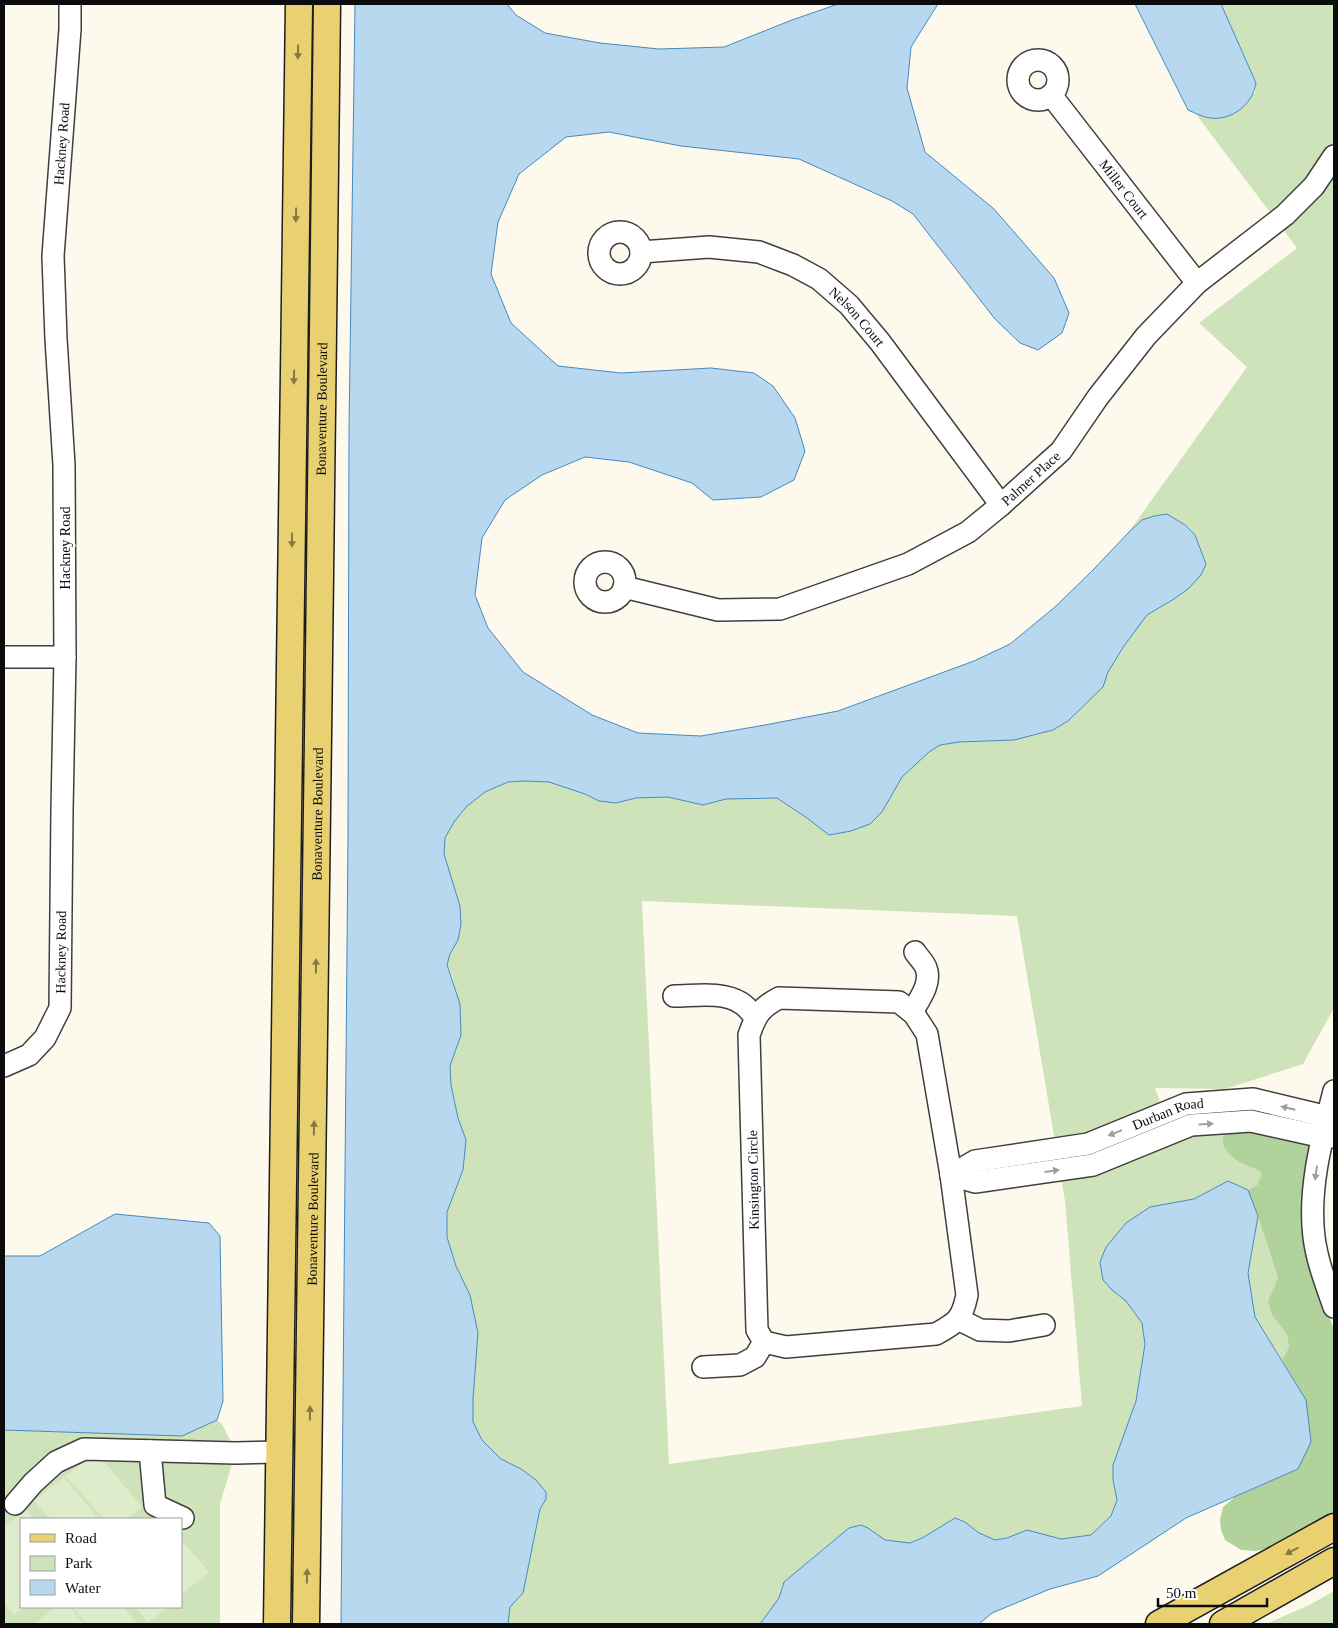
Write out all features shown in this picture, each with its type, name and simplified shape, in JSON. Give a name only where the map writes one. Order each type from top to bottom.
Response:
[{"type":"main road","name":"Bonaventure Boulevard","points":[[277,1624],[298,4]]},
{"type":"main road","name":"Bonaventure Boulevard","points":[[306,1624],[312,1300],[327,4]]},
{"type":"main road","points":[[1158,1624],[1334,1527]]},
{"type":"main road","points":[[1223,1624],[1334,1561]]},
{"type":"street","name":"Hackney Road","points":[[4,1066],[29,1055],[46,1038],[60,1008],[61,818],[65,656],[64,465],[53,256],[70,29],[70,4]]},
{"type":"street","name":"Miller Court","points":[[1051,95],[1197,283]]},
{"type":"street","name":"Palmer Place","points":[[624,587],[718,610],[780,609],[908,564],[968,532],[1061,451],[1098,397],[1146,336],[1197,283],[1285,215],[1314,186],[1334,156]]},
{"type":"street","name":"Nelson Court","points":[[640,252],[709,247],[759,252],[793,265],[819,278],[849,305],[880,342],[1001,505]]},
{"type":"street","points":[[4,657],[65,656]]},
{"type":"street","points":[[912,1012],[928,982],[926,968],[915,952]]},
{"type":"street","points":[[674,996],[729,997],[742,1003],[755,1017],[766,1004],[780,998],[899,1002],[914,1014],[927,1034],[951,1175],[967,1295],[963,1313],[953,1325],[936,1334],[786,1347],[764,1342],[754,1358],[740,1365],[704,1367]]},
{"type":"street","name":"Kinsington Circle","points":[[755,1017],[749,1035],[757,1330],[764,1342]]},
{"type":"street","points":[[1334,1091],[1330,1128],[1316,1171],[1312,1213],[1316,1248],[1334,1307]]},
{"type":"street","name":"Durban Road","points":[[951,1175],[975,1161],[1088,1144],[1186,1104],[1253,1100],[1330,1128]]},
{"type":"street","name":"Durban Road","points":[[951,1175],[975,1182],[1093,1165],[1191,1125],[1251,1121],[1330,1128]]},
{"type":"street","points":[[1001,1157],[1004,1178]]},
{"type":"street","points":[[958,1319],[980,1330],[1009,1332],[1044,1325]]},
{"type":"street","points":[[15,1504],[33,1483],[56,1462],[84,1449],[235,1453],[279,1452]]},
{"type":"street","points":[[150,1451],[155,1505],[184,1518]]},
{"type":"green space","points":[[1221,4],[1334,4],[1334,1008],[1303,1064],[1225,1089],[1155,1088],[1171,1133],[1234,1122],[1242,1163],[1255,1167],[1262,1174],[1257,1185],[1248,1190],[1228,1181],[1194,1199],[1150,1207],[1112,1290],[1126,1301],[1142,1323],[1145,1344],[1136,1401],[1113,1465],[1113,1480],[1117,1500],[1111,1516],[1091,1535],[1061,1539],[1027,1530],[1007,1538],[995,1540],[979,1533],[965,1522],[955,1518],[924,1537],[910,1543],[885,1540],[868,1528],[782,1585],[779,1598],[760,1624],[508,1624],[510,1607],[523,1593],[540,1509],[546,1499],[536,1480],[521,1469],[501,1460],[482,1440],[473,1422],[470,1295],[456,1266],[447,1237],[447,1212],[463,1170],[466,1140],[458,1118],[451,1085],[450,1066],[461,1035],[453,979],[447,965],[450,954],[458,940],[444,854],[445,838],[454,822],[466,807],[486,792],[508,782],[525,781],[549,782],[599,800],[616,803],[636,798],[668,797],[703,805],[726,799],[777,798],[829,835],[851,831],[870,824],[882,812],[902,777],[929,752],[940,745],[959,742],[1014,740],[1053,730],[1068,721],[1102,687],[1108,672],[1147,614],[1155,611],[1206,564],[1195,535],[1143,520],[1128,533],[1247,367],[1199,323],[1297,248],[1195,113],[1210,118],[1255,93],[1256,83]],"holes":[[[642,901],[1017,916],[1065,1201],[1082,1406],[669,1464]]]},
{"type":"green space","points":[[1234,1122],[1302,1135],[1313,1148],[1313,1271],[1334,1330],[1334,1512],[1332,1515],[1280,1545],[1256,1551],[1241,1550],[1225,1540],[1220,1520],[1223,1507],[1235,1497],[1298,1469],[1306,1400],[1282,1360],[1289,1347],[1287,1335],[1272,1315],[1268,1301],[1278,1278],[1248,1190],[1257,1185],[1262,1174],[1254,1168],[1241,1163],[1224,1147],[1223,1139],[1225,1133]]},
{"type":"green space","points":[[1258,1216],[1278,1278],[1274,1287],[1272,1315],[1287,1335],[1289,1347],[1282,1360],[1255,1317],[1248,1273]]},
{"type":"green space","points":[[217,1420],[222,1424],[236,1451],[220,1504],[220,1623],[4,1624],[4,1430],[182,1436]]},
{"type":"green space","points":[[96,1452],[142,1507],[129,1518],[103,1518],[66,1476]]},
{"type":"green space","points":[[64,1477],[98,1518],[49,1518],[34,1501]]},
{"type":"green space","points":[[26,1510],[32,1518],[20,1518],[20,1608],[23,1608],[14,1615],[4,1603],[4,1528]]},
{"type":"green space","points":[[182,1541],[209,1572],[182,1594]]},
{"type":"green space","points":[[1334,1591],[1334,1624],[1266,1624],[1311,1604]]},
{"type":"green space","points":[[54,1608],[71,1608],[84,1624],[35,1624]]},
{"type":"green space","points":[[73,1608],[124,1608],[138,1624],[87,1624]]},
{"type":"green space","points":[[136,1608],[167,1608],[148,1623]]},
{"type":"water","points":[[355,4],[507,4],[516,15],[545,33],[600,43],[659,49],[724,47],[838,4],[938,4],[911,47],[907,88],[925,152],[994,209],[1054,278],[1069,313],[1062,333],[1038,350],[1020,343],[995,319],[913,214],[892,201],[799,159],[681,146],[609,132],[566,137],[519,174],[498,222],[491,274],[511,323],[558,366],[621,373],[711,368],[754,373],[773,386],[795,418],[805,451],[794,480],[761,497],[713,500],[692,483],[629,462],[585,457],[542,475],[505,500],[482,538],[475,595],[488,628],[523,672],[592,715],[638,733],[701,736],[838,711],[974,661],[1010,644],[1055,607],[1142,520],[1167,514],[1185,525],[1195,535],[1206,564],[1201,575],[1188,589],[1147,615],[1108,672],[1103,687],[1068,721],[1053,730],[1014,740],[959,742],[940,745],[929,752],[902,777],[882,812],[870,824],[851,831],[829,835],[777,798],[726,799],[703,805],[668,797],[636,798],[616,803],[599,801],[585,794],[549,782],[525,781],[508,782],[485,792],[466,807],[454,822],[445,838],[444,854],[460,906],[461,924],[458,940],[450,954],[447,965],[460,1004],[461,1035],[450,1066],[451,1085],[458,1118],[466,1140],[463,1170],[447,1212],[447,1237],[456,1266],[470,1295],[478,1333],[473,1422],[482,1440],[501,1459],[521,1469],[536,1480],[546,1492],[546,1499],[540,1509],[523,1593],[510,1607],[508,1624],[341,1624],[348,834],[349,431]]},
{"type":"water","points":[[1135,4],[1221,4],[1256,83],[1251,98],[1246,104],[1233,114],[1218,118],[1205,117],[1188,110]]},
{"type":"water","points":[[1228,1181],[1248,1190],[1258,1216],[1248,1273],[1255,1317],[1306,1400],[1311,1442],[1298,1469],[1186,1518],[1098,1576],[1050,1589],[992,1613],[979,1624],[760,1624],[779,1598],[784,1582],[849,1528],[861,1525],[885,1540],[910,1543],[924,1537],[955,1518],[965,1522],[979,1533],[995,1540],[1007,1538],[1027,1530],[1061,1539],[1091,1535],[1111,1516],[1117,1500],[1113,1480],[1113,1465],[1136,1401],[1145,1344],[1142,1323],[1126,1301],[1103,1280],[1100,1262],[1106,1247],[1126,1223],[1150,1207],[1194,1199]]},
{"type":"water","points":[[115,1214],[209,1223],[220,1236],[223,1401],[217,1420],[182,1436],[4,1430],[4,1256],[40,1256]]}]
